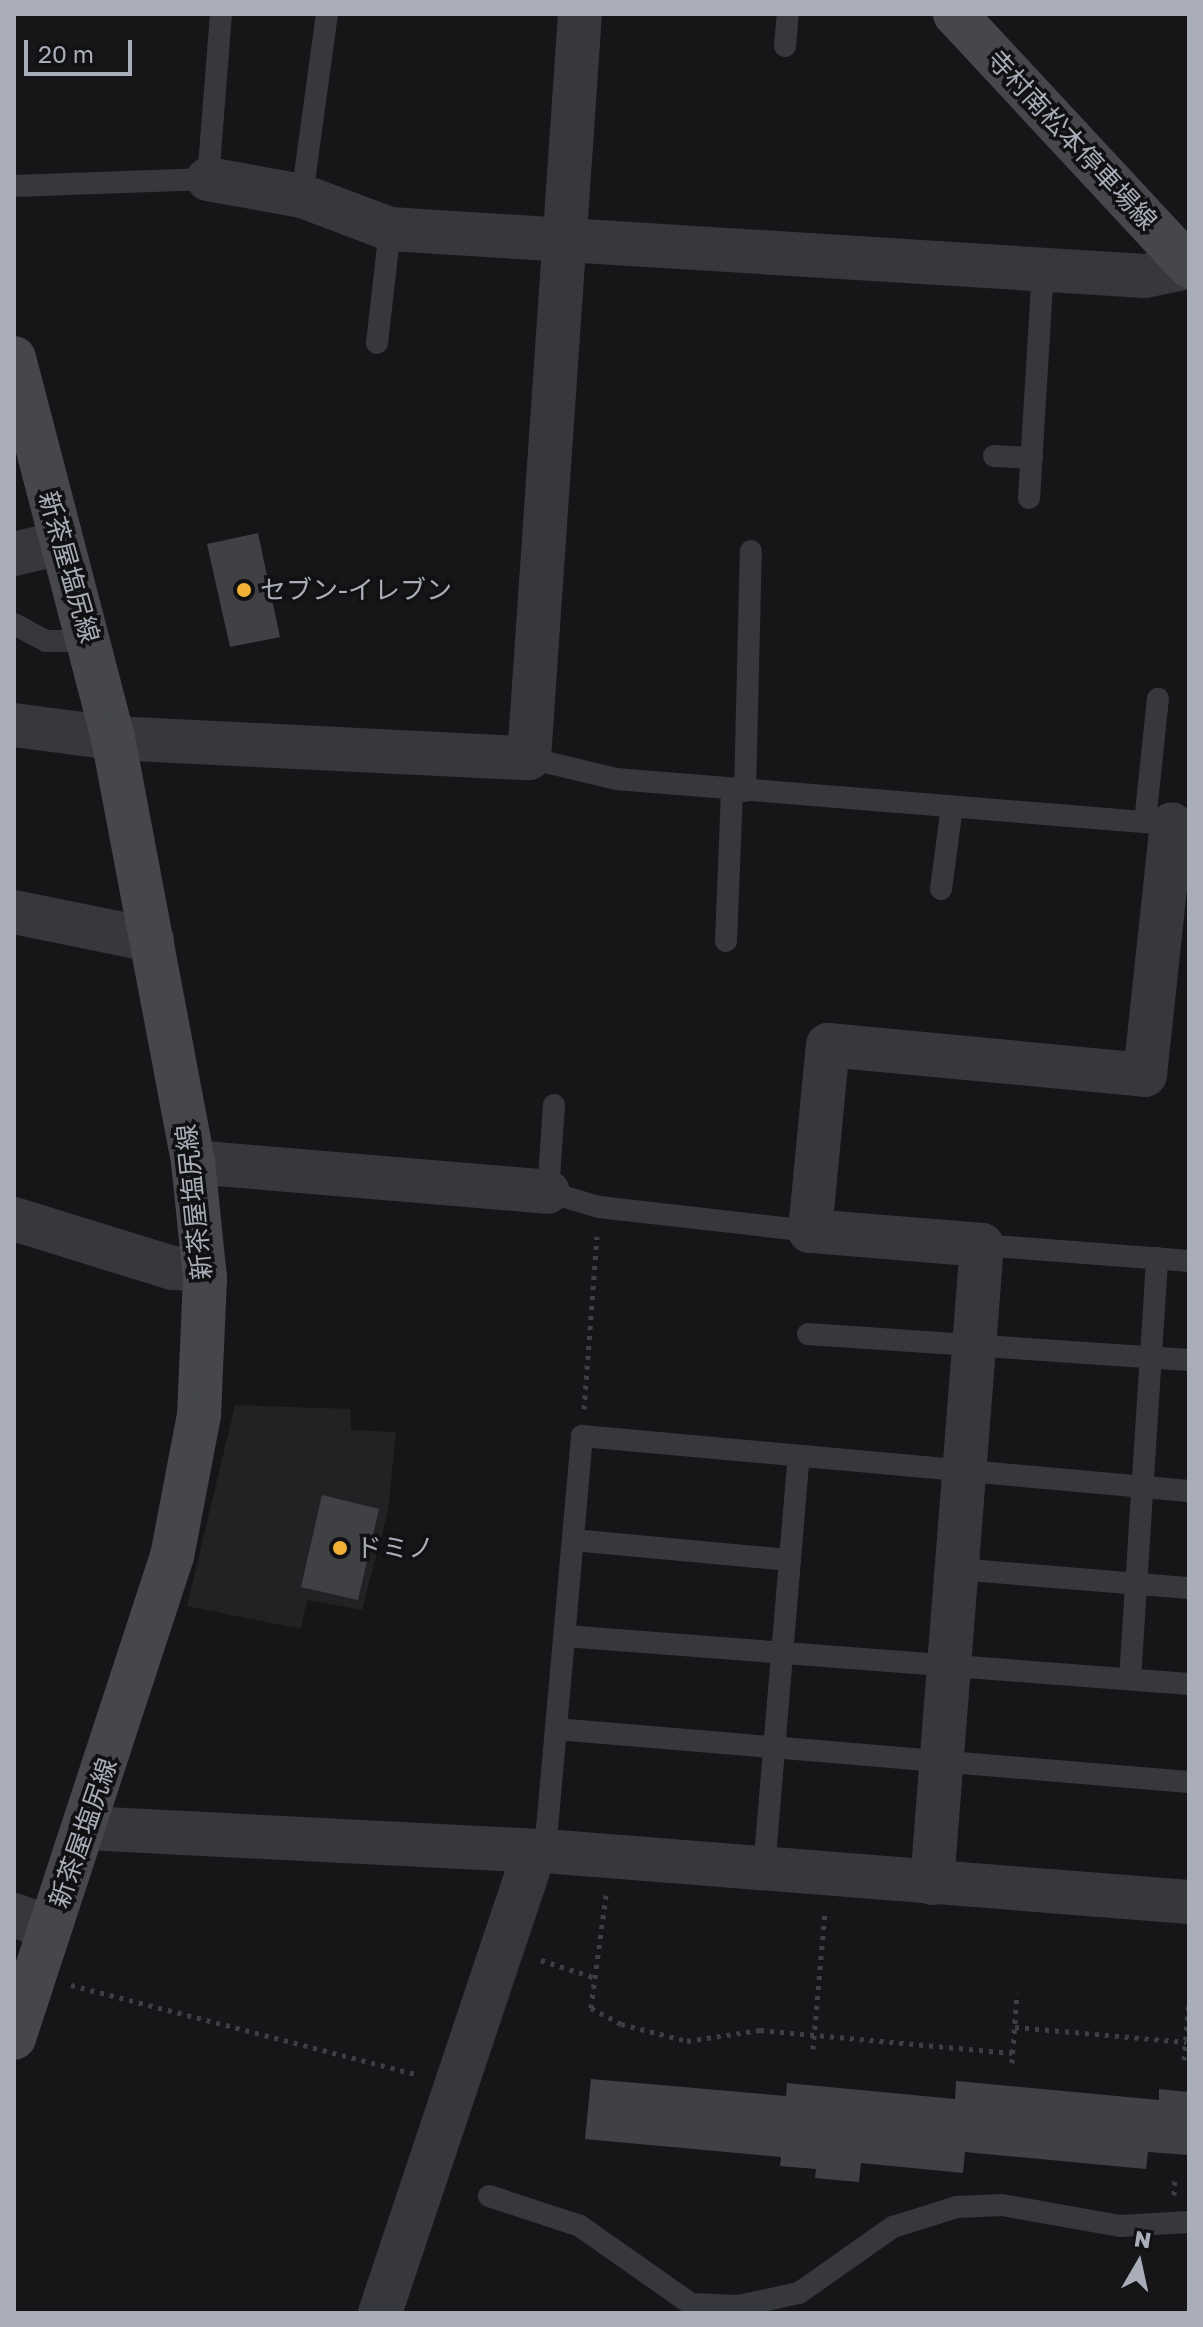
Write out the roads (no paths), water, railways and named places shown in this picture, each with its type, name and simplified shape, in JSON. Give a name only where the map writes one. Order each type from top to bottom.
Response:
[{"type":"main road","name":"寺村南松本停車場線","points":[[955,14],[1189,267]]},
{"type":"main road","name":"新茶屋塩尻線","points":[[14,358],[113,738],[193,1162],[204,1269],[199,1415],[172,1556],[86,1828],[32,1922],[14,2038]]},
{"type":"street","points":[[14,725],[113,738],[529,758],[562,236],[580,14]]},
{"type":"street","points":[[208,179],[302,196],[390,229],[562,236],[1145,276],[1189,267]]},
{"type":"street","points":[[14,554],[60,543]]},
{"type":"street","points":[[932,1883],[982,1245],[810,1231],[828,1045],[1145,1075],[1169,824]]},
{"type":"street","points":[[14,912],[152,940]]},
{"type":"street","points":[[193,1162],[548,1192]]},
{"type":"street","points":[[14,1219],[172,1268],[204,1269]]},
{"type":"street","points":[[86,1828],[540,1851],[1189,1902]]},
{"type":"street","points":[[380,2313],[502,1947],[540,1851]]},
{"type":"lane","points":[[14,186],[208,179],[221,14]]},
{"type":"lane","points":[[302,196],[327,14]]},
{"type":"lane","points":[[785,46],[788,14]]},
{"type":"lane","points":[[377,343],[390,229]]},
{"type":"lane","points":[[1029,498],[1043,270]]},
{"type":"lane","points":[[994,456],[1032,458]]},
{"type":"lane","points":[[726,941],[739,790],[751,551]]},
{"type":"lane","points":[[14,624],[46,641],[90,641]]},
{"type":"lane","points":[[529,758],[616,779],[1169,824],[1158,699]]},
{"type":"lane","points":[[941,889],[952,807]]},
{"type":"lane","points":[[554,1105],[548,1192],[599,1207],[810,1231]]},
{"type":"lane","points":[[982,1245],[1189,1261]]},
{"type":"lane","points":[[1130,1679],[1157,1258]]},
{"type":"lane","points":[[808,1334],[1189,1360]]},
{"type":"lane","points":[[540,1851],[556,1729],[582,1436],[1189,1491]]},
{"type":"lane","points":[[764,1869],[799,1456]]},
{"type":"lane","points":[[573,1540],[790,1560]]},
{"type":"lane","points":[[957,1569],[1189,1588]]},
{"type":"lane","points":[[565,1636],[1189,1684]]},
{"type":"lane","points":[[556,1729],[1189,1782]]},
{"type":"lane","points":[[489,2196],[580,2226],[691,2304],[738,2306],[799,2293],[893,2227],[957,2207],[1002,2205],[1120,2226],[1189,2222]]},
{"type":"place","name":"セブン-イレブン","points":[[244,590]]},
{"type":"place","name":"ドミノ","points":[[340,1548]]}]
